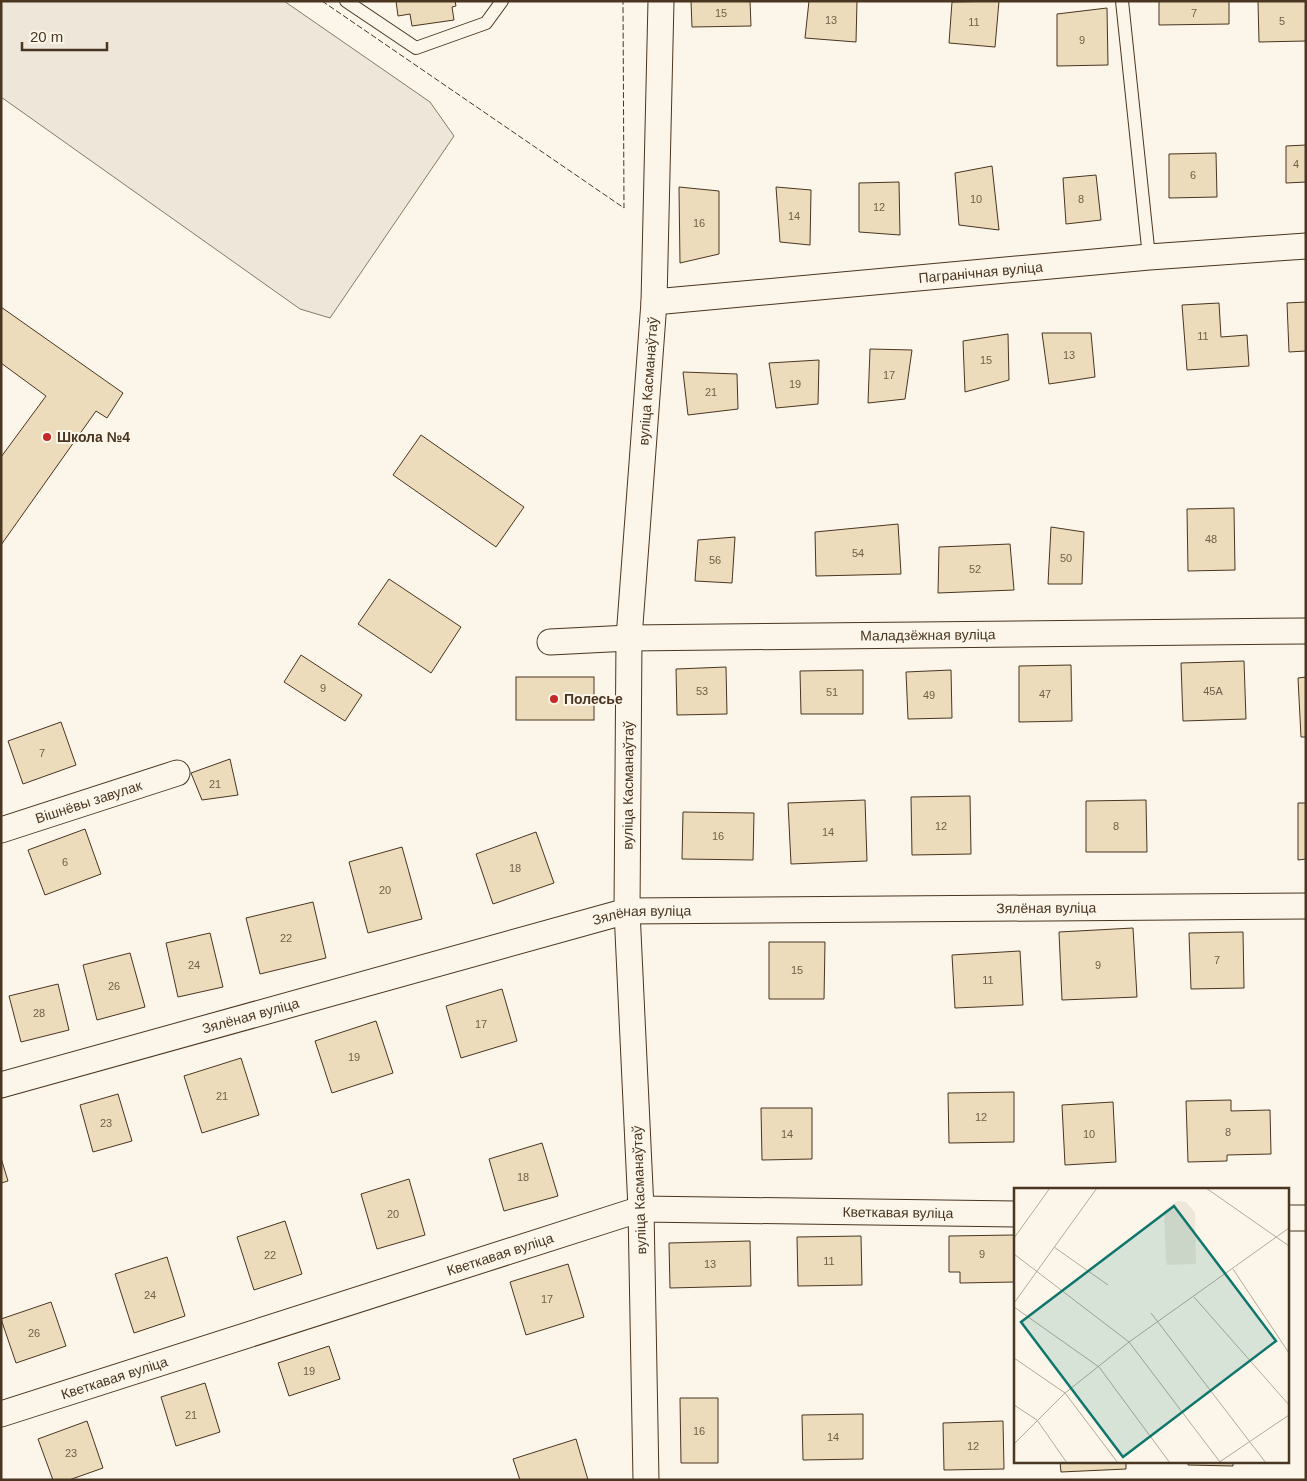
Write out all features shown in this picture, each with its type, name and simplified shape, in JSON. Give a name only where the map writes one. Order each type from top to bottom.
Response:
[{"type":"street","name":"вуліца Касманаўтаў","points":[[646,1480],[641,1209],[627,911],[629,638],[654,302],[661,1]]},
{"type":"street","name":"Пагранічная вуліца","points":[[654,302],[1306,246]]},
{"type":"street","name":"Маладзёжная вуліца","points":[[550,642],[629,638],[1306,631]]},
{"type":"street","name":"Вішнёвы завулак","points":[[1,830],[177,773]]},
{"type":"street","name":"Зялёная вуліца","points":[[1,1085],[627,911],[1306,906]]},
{"type":"street","name":"Кветкавая вуліца","points":[[1,1414],[641,1209],[1014,1214]]},
{"type":"street","points":[[1290,1218],[1306,1218]]},
{"type":"lane","points":[[346,1],[416,48],[486,23],[502,1]]},
{"type":"lane","points":[[1122,1],[1149,258]]},
{"type":"shaded area","points":[[1,1],[284,1],[430,102],[454,136],[330,318],[300,309],[1,97]]},
{"type":"building","points":[[396,1],[455,1],[456,6],[452,7],[454,20],[412,26],[410,14],[398,16]]},
{"type":"building","points":[[691,1],[750,1],[751,26],[692,27]]},
{"type":"building","points":[[809,1],[857,1],[856,42],[805,38]]},
{"type":"building","points":[[999,1],[995,47],[949,43],[952,2]]},
{"type":"building","points":[[1159,1],[1229,1],[1229,24],[1159,25]]},
{"type":"building","points":[[1258,1],[1306,1],[1306,41],[1259,42]]},
{"type":"building","points":[[1107,8],[1108,65],[1057,66],[1057,14]]},
{"type":"building","points":[[1306,145],[1306,182],[1286,183],[1286,146]]},
{"type":"building","points":[[1216,153],[1217,197],[1169,198],[1169,154]]},
{"type":"building","points":[[992,166],[999,230],[959,225],[955,173]]},
{"type":"building","points":[[1096,175],[1101,220],[1066,224],[1063,178]]},
{"type":"building","points":[[899,182],[900,235],[859,232],[859,183]]},
{"type":"building","points":[[679,187],[719,191],[719,254],[680,263]]},
{"type":"building","points":[[776,187],[811,190],[810,245],[780,242]]},
{"type":"building","points":[[1306,302],[1306,351],[1289,352],[1287,303]]},
{"type":"building","points":[[1219,303],[1221,337],[1247,335],[1249,366],[1187,370],[1182,305]]},
{"type":"building","name":"Школа №4","points":[[1,307],[123,393],[107,418],[96,411],[1,545],[1,457],[46,396],[1,363]]},
{"type":"building","points":[[1042,333],[1091,333],[1095,377],[1049,384]]},
{"type":"building","points":[[1008,334],[1009,380],[965,392],[963,341]]},
{"type":"building","points":[[870,349],[912,350],[905,399],[868,403]]},
{"type":"building","points":[[819,360],[818,404],[776,408],[769,363]]},
{"type":"building","points":[[683,372],[737,374],[738,409],[688,415]]},
{"type":"building","points":[[421,435],[524,507],[496,547],[393,475]]},
{"type":"building","points":[[1234,508],[1235,570],[1188,571],[1187,509]]},
{"type":"building","points":[[898,524],[901,574],[816,576],[815,532]]},
{"type":"building","points":[[1051,527],[1084,532],[1082,584],[1048,584]]},
{"type":"building","points":[[735,537],[732,583],[695,581],[698,540]]},
{"type":"building","points":[[1010,544],[1014,590],[938,593],[939,547]]},
{"type":"building","points":[[389,579],[461,627],[431,673],[358,624]]},
{"type":"building","points":[[301,655],[362,695],[345,721],[284,682]]},
{"type":"building","points":[[1244,661],[1246,719],[1183,721],[1181,663]]},
{"type":"building","points":[[1071,665],[1072,721],[1019,722],[1019,666]]},
{"type":"building","points":[[726,667],[727,714],[677,715],[676,669]]},
{"type":"building","points":[[863,670],[863,714],[801,714],[800,671]]},
{"type":"building","points":[[951,670],[952,718],[908,719],[906,672]]},
{"type":"building","points":[[516,677],[594,677],[594,720],[516,720]]},
{"type":"building","points":[[1306,677],[1306,737],[1301,737],[1298,678]]},
{"type":"building","points":[[61,722],[76,765],[23,784],[8,741]]},
{"type":"building","points":[[230,759],[238,795],[202,800],[191,773]]},
{"type":"building","points":[[970,796],[971,854],[912,855],[911,797]]},
{"type":"building","points":[[865,800],[867,861],[791,864],[788,803]]},
{"type":"building","points":[[1146,800],[1147,852],[1086,852],[1086,801]]},
{"type":"building","points":[[1298,803],[1306,803],[1306,859],[1298,860]]},
{"type":"building","points":[[683,812],[754,813],[753,860],[682,859]]},
{"type":"building","points":[[85,829],[101,874],[45,895],[28,850]]},
{"type":"building","points":[[536,832],[554,883],[493,904],[476,854]]},
{"type":"building","points":[[402,847],[422,919],[368,933],[349,862]]},
{"type":"building","points":[[313,902],[326,958],[260,974],[246,918]]},
{"type":"building","points":[[1133,928],[1137,997],[1062,1000],[1059,932]]},
{"type":"building","points":[[1243,932],[1244,988],[1191,989],[1189,933]]},
{"type":"building","points":[[210,933],[223,987],[178,997],[166,943]]},
{"type":"building","points":[[769,942],[825,942],[824,999],[769,999]]},
{"type":"building","points":[[1020,951],[1023,1005],[955,1008],[952,955]]},
{"type":"building","points":[[130,953],[145,1007],[97,1020],[83,965]]},
{"type":"building","points":[[58,984],[69,1030],[21,1042],[9,996]]},
{"type":"building","points":[[502,989],[517,1041],[461,1058],[446,1006]]},
{"type":"building","points":[[376,1021],[393,1073],[332,1093],[315,1041]]},
{"type":"building","points":[[241,1058],[259,1115],[202,1133],[184,1076]]},
{"type":"building","points":[[1014,1092],[1014,1142],[949,1143],[948,1093]]},
{"type":"building","points":[[118,1094],[132,1141],[93,1152],[80,1105]]},
{"type":"building","points":[[1231,1100],[1231,1111],[1270,1110],[1271,1154],[1227,1155],[1227,1161],[1188,1162],[1186,1101]]},
{"type":"building","points":[[1113,1102],[1116,1162],[1065,1165],[1062,1105]]},
{"type":"building","points":[[761,1108],[812,1108],[812,1159],[762,1160]]},
{"type":"building","points":[[542,1143],[558,1196],[504,1211],[489,1159]]},
{"type":"building","points":[[1,1158],[8,1181],[1,1183]]},
{"type":"building","points":[[409,1179],[425,1235],[377,1249],[361,1194]]},
{"type":"building","points":[[285,1221],[302,1274],[254,1290],[237,1237]]},
{"type":"building","points":[[1014,1235],[1014,1282],[960,1283],[960,1272],[949,1272],[949,1236]]},
{"type":"building","points":[[861,1236],[862,1285],[798,1286],[797,1237]]},
{"type":"building","points":[[750,1241],[751,1286],[670,1288],[669,1243]]},
{"type":"building","points":[[167,1257],[185,1316],[134,1333],[115,1274]]},
{"type":"building","points":[[568,1264],[584,1317],[526,1335],[510,1282]]},
{"type":"building","points":[[51,1302],[66,1346],[16,1363],[1,1319]]},
{"type":"building","points":[[329,1346],[340,1379],[289,1396],[278,1363]]},
{"type":"building","points":[[205,1383],[220,1432],[176,1446],[161,1397]]},
{"type":"building","points":[[680,1398],[718,1398],[718,1463],[681,1463]]},
{"type":"building","points":[[863,1414],[863,1459],[803,1460],[802,1415]]},
{"type":"building","points":[[87,1421],[103,1468],[69,1480],[53,1480],[38,1439]]},
{"type":"building","points":[[1003,1421],[1004,1469],[944,1470],[943,1423]]},
{"type":"building","points":[[576,1439],[588,1480],[520,1480],[513,1459]]},
{"type":"building","points":[[1060,1464],[1126,1464],[1126,1469],[1061,1472]]},
{"type":"building","points":[[1233,1464],[1233,1466],[1188,1465]]},
{"type":"fence","points":[[322,1],[624,208],[623,1]]},
{"type":"place","name":"Школа №4","points":[[47,437]]},
{"type":"place","name":"Полесье","points":[[554,699]]}]
